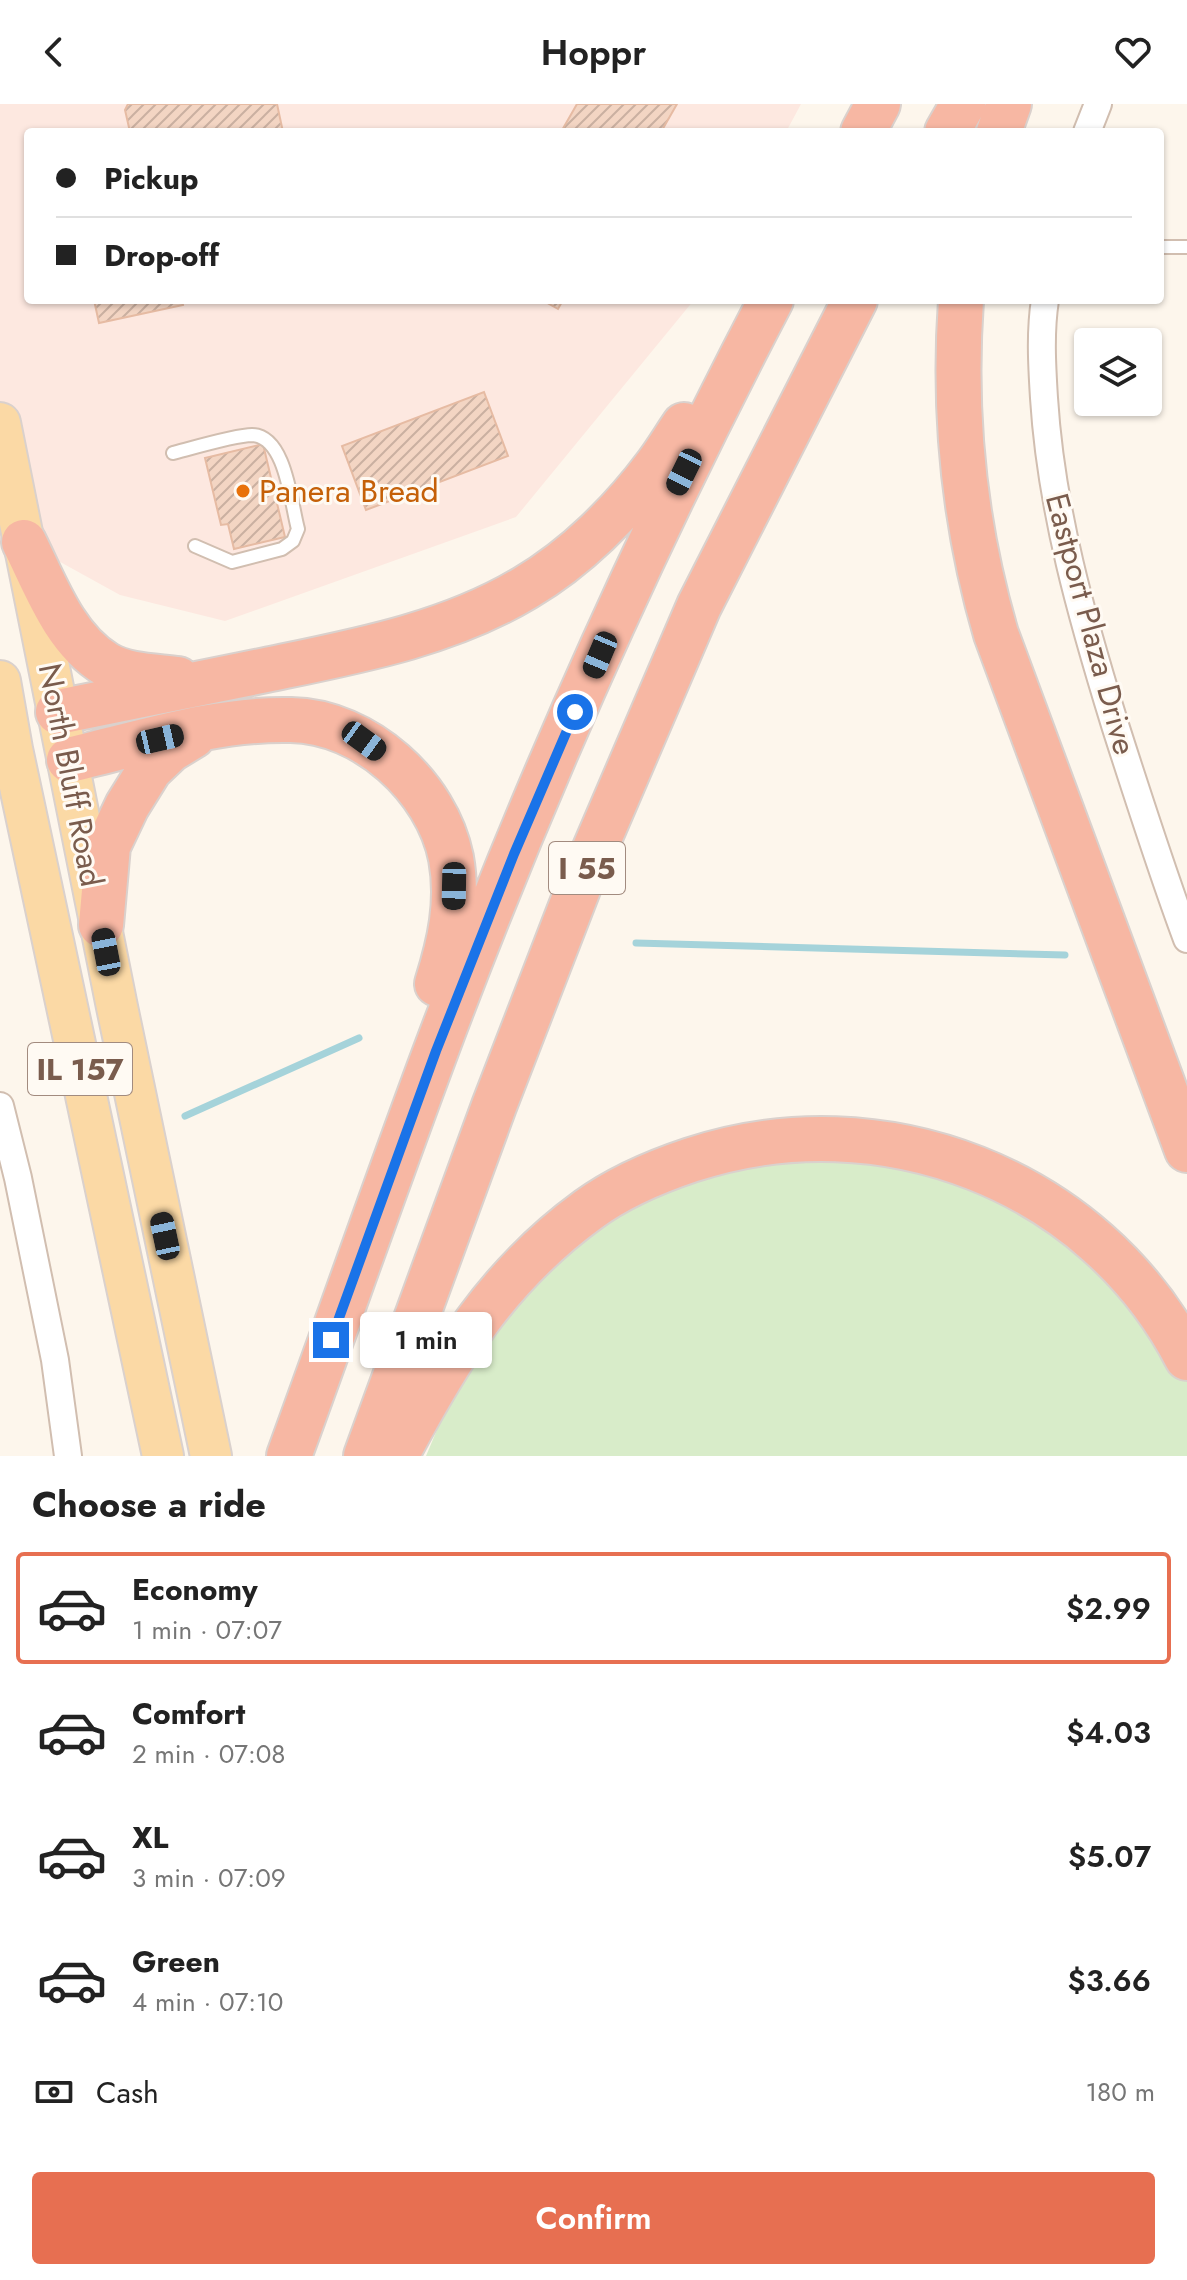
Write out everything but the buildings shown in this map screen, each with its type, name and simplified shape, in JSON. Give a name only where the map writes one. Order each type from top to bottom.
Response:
[{"type":"highway","points":[[865,128],[878,104]]},
{"type":"highway","points":[[949,128],[963,104]]},
{"type":"highway","points":[[1000,128],[1009,104]]},
{"type":"highway","name":"I 55","points":[[289,1456],[436,1051],[514,854],[637,570],[769,304]]},
{"type":"highway","name":"I 55","points":[[366,1456],[494,1106],[581,881],[699,606],[853,304]]},
{"type":"highway","points":[[961,304],[958,349],[963,476],[981,584],[996,634],[1187,1150]]},
{"type":"highway","points":[[58,712],[349,653],[423,632],[483,610],[525,588],[587,541],[657,465],[683,425],[727,385]]},
{"type":"highway","points":[[24,542],[74,636],[106,664],[138,675],[208,682]]},
{"type":"highway","points":[[69,760],[206,729],[291,720],[318,722],[340,729],[386,757],[409,778],[429,804],[443,831],[451,858],[454,886],[449,945],[436,986],[432,1017],[436,1051]]},
{"type":"highway","points":[[101,925],[108,846],[127,806],[150,769],[170,750],[206,729]]},
{"type":"highway","points":[[396,1456],[433,1386],[469,1329],[540,1249],[588,1210],[665,1168],[716,1151],[764,1142],[808,1138],[853,1139],[936,1155],[994,1174],[1060,1212],[1103,1246],[1143,1290],[1187,1358]]},
{"type":"main road","name":"North Bluff Road","points":[[0,423],[211,1456]]},
{"type":"main road","name":"North Bluff Road","points":[[0,681],[6,751],[163,1456]]},
{"type":"main road","points":[[6,751],[58,712]]},
{"type":"main road","points":[[6,751],[69,760]]},
{"type":"street","points":[[1089,128],[1098,104]]},
{"type":"street","name":"Eastport Plaza Drive","points":[[1045,304],[1042,366],[1047,441],[1060,525],[1101,678],[1182,911],[1187,939]]},
{"type":"street","points":[[0,1106],[55,1360],[68,1456]]},
{"type":"lane","points":[[1164,247],[1187,247]]},
{"type":"lane","points":[[173,453],[254,435],[269,441],[280,453],[298,529],[293,541],[282,549],[232,562],[195,546]]},
{"type":"shaded area","points":[[0,104],[801,104],[788,128],[24,128],[24,304],[691,304],[516,517],[225,621],[120,595],[24,542],[0,435]]},
{"type":"green space","points":[[799,1151],[947,1168],[1094,1253],[1161,1330],[1187,1382],[1187,1456],[426,1456],[452,1394],[530,1274],[658,1183]]},
{"type":"waterway","points":[[636,943],[1065,955]]},
{"type":"waterway","points":[[185,1116],[359,1038]]},
{"type":"place","name":"Panera Bread","points":[[243,491]]},
{"type":"route","points":[[331,1340],[436,1051],[514,854],[575,712]]}]
